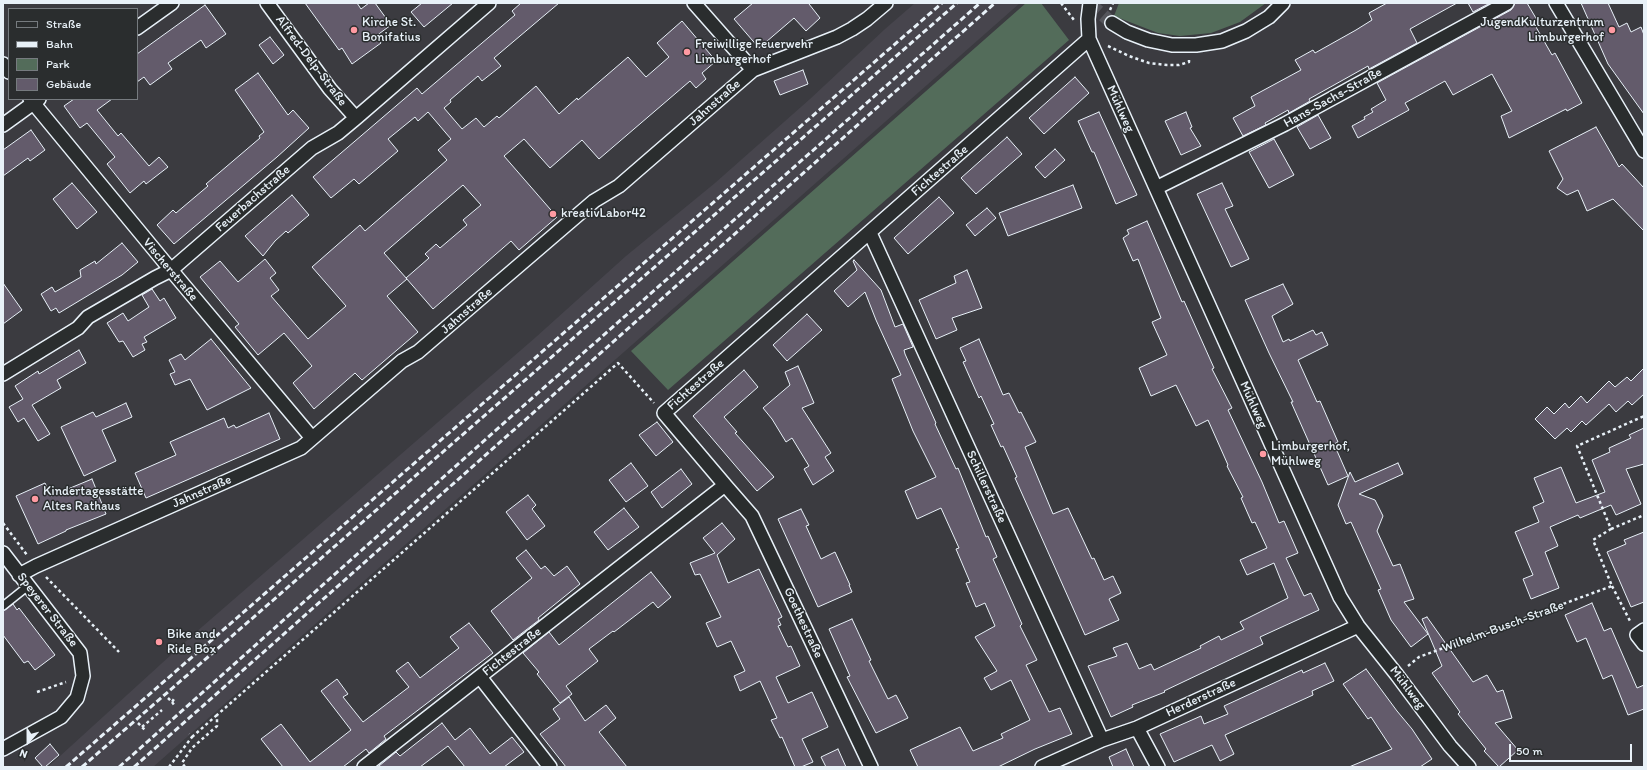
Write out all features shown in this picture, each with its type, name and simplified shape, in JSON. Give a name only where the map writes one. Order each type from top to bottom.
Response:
[{"type":"street","points":[[138,27],[172,3]]},
{"type":"street","name":"Alfred-Delp-Straße","points":[[267,3],[330,89],[356,118]]},
{"type":"street","name":"Feuerbachstraße","points":[[3,374],[78,328],[88,317],[154,278],[171,270],[312,148],[338,133],[489,3]]},
{"type":"street","points":[[694,3],[753,70]]},
{"type":"street","name":"Jahnstraße","points":[[19,575],[36,566],[301,448],[402,361],[418,352],[429,343],[594,201],[619,186],[753,70],[847,32],[867,19],[886,3]]},
{"type":"street","points":[[1089,39],[1088,18],[1090,3]]},
{"type":"street","points":[[1112,23],[1127,32],[1148,40],[1172,45],[1196,45],[1222,41],[1246,31],[1269,16],[1284,3]]},
{"type":"street","name":"Hans-Sachs-Straße","points":[[1156,188],[1285,124],[1507,3]]},
{"type":"street","points":[[1556,3],[1644,151]]},
{"type":"street","name":"Mühlweg","points":[[1089,39],[1340,597],[1358,626],[1450,746],[1469,767]]},
{"type":"street","name":"Fichtestraße","points":[[364,767],[725,485],[664,413],[1089,39]]},
{"type":"street","points":[[3,125],[34,100]]},
{"type":"street","name":"Vischerstraße","points":[[34,100],[171,270],[312,438]]},
{"type":"street","name":"Schillerstraße","points":[[870,233],[1102,740]]},
{"type":"street","name":"Goethestraße","points":[[725,485],[752,516],[871,767]]},
{"type":"street","name":"Speyerer Straße","points":[[3,553],[80,653],[84,676],[77,698],[61,717],[3,749]]},
{"type":"street","name":"Herderstraße","points":[[1042,767],[1102,740],[1137,728],[1358,626]]},
{"type":"street","points":[[480,677],[550,767]]},
{"type":"street","points":[[1137,728],[1158,767]]},
{"type":"lane","points":[[3,606],[28,586]]},
{"type":"path","points":[[169,767],[192,737],[618,363],[664,413]]},
{"type":"path","points":[[1611,529],[1577,446],[1644,416]]},
{"type":"path","points":[[1642,636],[1612,586],[1593,540],[1611,529],[1644,515]]},
{"type":"path","points":[[3,523],[36,566],[119,652]]},
{"type":"path","name":"Wilhelm-Busch-Straße","points":[[1397,675],[1419,657],[1612,586]]},
{"type":"path","points":[[37,692],[84,676]]},
{"type":"path","points":[[168,698],[173,701],[175,706]]},
{"type":"path","points":[[142,727],[162,710]]},
{"type":"path","points":[[185,767],[182,763],[192,748],[217,726],[217,715]]},
{"type":"path","points":[[138,723],[146,731]]},
{"type":"path","points":[[189,734],[192,737]]},
{"type":"shaded area","points":[[915,3],[1020,3],[153,767],[48,767],[195,633],[536,337],[626,256],[715,183]]},
{"type":"green space","points":[[1026,3],[1041,3],[1069,40],[668,390],[631,351]]},
{"type":"green space","points":[[1119,3],[1266,3],[1240,22],[1211,33],[1180,36],[1158,33],[1114,16]]},
{"type":"building","name":"Kirche St. Bonifatius","points":[[305,3],[357,3],[361,9],[369,3],[375,3],[391,25],[376,36],[381,43],[352,64],[342,48],[339,50]]},
{"type":"building","points":[[422,3],[453,3],[424,27],[411,12]]},
{"type":"building","points":[[521,3],[559,3],[494,58],[501,66],[482,81],[478,76],[450,100],[451,102],[444,108],[462,129],[476,118],[484,127],[497,116],[499,118],[536,86],[559,114],[577,98],[578,100],[628,57],[646,77],[669,57],[657,43],[682,21],[716,61],[702,73],[706,79],[696,88],[690,81],[599,159],[582,140],[550,168],[524,139],[504,156],[557,217],[519,250],[511,241],[433,309],[407,279],[387,296],[418,332],[362,380],[355,373],[314,409],[293,383],[312,366],[284,333],[258,355],[235,327],[239,324],[200,277],[220,261],[238,282],[265,259],[276,273],[270,278],[279,290],[271,296],[308,339],[346,306],[312,267],[360,225],[365,231],[447,160],[438,150],[451,139],[428,112],[418,121],[415,117],[388,139],[398,151],[359,184],[354,179],[331,198],[313,177],[417,88],[422,94],[515,15],[512,11]],"holes":[[[463,185],[481,205],[463,220],[467,225],[440,248],[436,244],[425,254],[429,258],[406,278],[384,253]]]},
{"type":"building","points":[[753,3],[810,3],[809,4],[820,18],[806,31],[794,18],[759,48],[734,19]]},
{"type":"building","points":[[1387,3],[1457,3],[1410,29],[1417,43],[1369,69],[1368,66],[1309,99],[1310,101],[1289,113],[1288,110],[1265,123],[1266,125],[1243,136],[1233,118],[1255,106],[1251,97],[1301,70],[1295,60],[1313,50],[1315,53],[1356,30],[1372,20],[1369,13]]},
{"type":"building","points":[[1468,3],[1490,3],[1473,12]]},
{"type":"building","points":[[1515,3],[1527,3],[1540,25],[1536,27],[1552,55],[1555,53],[1582,103],[1567,111],[1566,109],[1509,138],[1501,116],[1512,111],[1492,74],[1453,95],[1445,81],[1405,103],[1409,110],[1358,138],[1352,126],[1365,119],[1364,117],[1373,112],[1371,109],[1386,100],[1377,83],[1511,10]]},
{"type":"building","points":[[1581,3],[1608,3],[1619,27],[1627,23],[1631,32],[1641,27],[1644,35],[1644,114],[1608,64]]},
{"type":"building","points":[[205,5],[226,34],[206,48],[201,40],[168,63],[172,69],[150,85],[144,77],[138,81],[138,53]]},
{"type":"building","points":[[270,37],[284,55],[273,64],[259,45]]},
{"type":"building","points":[[803,70],[808,84],[780,95],[774,81]]},
{"type":"building","points":[[258,73],[288,115],[293,110],[309,128],[174,244],[157,225],[173,210],[176,213],[208,186],[206,184],[260,138],[259,136],[264,132],[235,90]]},
{"type":"building","points":[[1075,77],[1089,93],[1044,134],[1029,118]]},
{"type":"building","points":[[73,100],[111,100],[97,110],[118,136],[121,133],[149,166],[159,157],[168,167],[146,184],[144,181],[130,193],[107,164],[115,157],[87,123],[80,128],[64,106]]},
{"type":"building","points":[[1099,112],[1137,195],[1116,204],[1094,152],[1092,152],[1078,121]]},
{"type":"building","points":[[1186,112],[1192,127],[1190,128],[1201,146],[1181,155],[1165,121]]},
{"type":"building","points":[[1318,115],[1331,138],[1310,149],[1297,127]]},
{"type":"building","points":[[1596,127],[1619,167],[1622,164],[1644,188],[1644,231],[1613,199],[1587,211],[1578,190],[1567,195],[1557,188],[1563,179],[1549,151]]},
{"type":"building","points":[[31,130],[45,150],[30,161],[28,158],[3,176],[3,150]]},
{"type":"building","points":[[1007,137],[1022,154],[976,194],[961,178]]},
{"type":"building","points":[[1274,139],[1294,175],[1269,188],[1249,152]]},
{"type":"building","points":[[1055,149],[1065,160],[1045,178],[1035,167]]},
{"type":"building","points":[[72,183],[97,212],[77,229],[53,199]]},
{"type":"building","points":[[1222,183],[1233,206],[1225,209],[1249,259],[1231,267],[1197,194]]},
{"type":"building","points":[[1073,185],[1082,208],[1008,236],[999,213]]},
{"type":"building","points":[[292,195],[309,215],[288,233],[286,231],[275,241],[263,256],[245,236]]},
{"type":"building","points":[[939,197],[954,213],[908,254],[894,238]]},
{"type":"building","points":[[987,208],[996,218],[975,236],[966,225]]},
{"type":"building","points":[[1147,221],[1182,302],[1184,301],[1214,368],[1212,369],[1232,408],[1228,410],[1262,482],[1279,523],[1284,521],[1298,553],[1286,558],[1304,596],[1311,593],[1319,610],[1260,637],[1263,644],[1164,691],[1165,692],[1132,705],[1133,707],[1111,717],[1088,666],[1117,656],[1113,648],[1127,643],[1139,669],[1151,664],[1154,670],[1201,648],[1200,646],[1219,636],[1221,640],[1244,629],[1240,622],[1288,598],[1274,563],[1247,575],[1240,560],[1267,548],[1255,522],[1252,523],[1241,498],[1243,497],[1227,466],[1228,465],[1208,420],[1196,426],[1176,385],[1151,396],[1139,368],[1167,355],[1152,322],[1161,318],[1138,259],[1133,261],[1123,238],[1129,234],[1127,230]]},
{"type":"building","points":[[122,243],[138,262],[122,275],[59,313],[56,308],[51,311],[41,294],[52,287],[55,292],[81,277],[80,270],[95,261],[96,264]]},
{"type":"building","points":[[854,260],[881,290],[895,327],[903,324],[913,347],[904,350],[905,354],[936,423],[935,424],[956,469],[958,468],[986,537],[988,536],[997,557],[993,559],[1022,624],[1020,626],[1037,660],[1026,665],[1049,712],[1060,708],[1072,734],[1035,749],[998,767],[918,767],[910,750],[960,727],[973,751],[1003,738],[1001,734],[1030,720],[1011,680],[991,690],[984,678],[997,671],[975,637],[995,626],[985,603],[976,607],[966,583],[970,582],[956,549],[959,548],[941,508],[917,519],[905,491],[936,477],[913,431],[892,379],[901,375],[865,292],[848,307],[834,291],[857,270],[853,261]]},
{"type":"building","points":[[967,270],[982,308],[952,318],[957,330],[936,339],[919,300],[956,283],[954,276]]},
{"type":"building","points":[[3,283],[22,310],[3,324]]},
{"type":"building","points":[[1283,284],[1293,304],[1272,316],[1283,342],[1289,339],[1290,341],[1313,330],[1316,335],[1322,332],[1328,345],[1298,360],[1317,402],[1320,401],[1338,442],[1334,444],[1348,476],[1328,485],[1291,402],[1293,402],[1245,300]]},
{"type":"building","points":[[152,289],[160,301],[164,298],[176,318],[144,337],[147,342],[142,344],[145,350],[133,357],[123,341],[119,342],[107,323],[123,313],[128,321],[149,307],[142,295]]},
{"type":"building","points":[[807,314],[822,330],[787,361],[773,345]]},
{"type":"building","points":[[211,339],[251,388],[207,410],[190,379],[175,385],[170,374],[175,372],[169,360],[181,354],[185,360]]},
{"type":"building","points":[[979,339],[1003,395],[1009,393],[1019,413],[1021,412],[1036,442],[1025,447],[1053,514],[1068,508],[1092,559],[1094,558],[1104,580],[1113,576],[1121,593],[1109,599],[1119,620],[1085,635],[1015,478],[1017,477],[1003,446],[1001,447],[991,425],[994,424],[981,396],[979,398],[963,362],[966,361],[960,348]]},
{"type":"building","points":[[79,350],[86,363],[57,380],[61,388],[32,405],[50,434],[38,441],[24,418],[18,422],[9,407],[23,399],[15,386],[38,371],[39,374]]},
{"type":"building","points":[[798,366],[814,403],[802,408],[831,453],[825,457],[834,471],[813,485],[804,469],[809,466],[792,438],[786,442],[772,419],[763,408],[790,385],[785,372]]},
{"type":"building","points":[[1644,368],[1644,394],[1632,405],[1628,401],[1616,412],[1609,404],[1586,425],[1582,421],[1571,432],[1567,428],[1555,439],[1535,419],[1547,407],[1554,414],[1565,403],[1569,408],[1581,396],[1587,403],[1609,381],[1615,387],[1627,377],[1631,381]]},
{"type":"building","points":[[744,370],[758,387],[724,417],[737,432],[735,433],[774,477],[757,491],[693,416]]},
{"type":"building","points":[[126,403],[132,417],[102,430],[116,461],[84,476],[61,427],[93,412],[96,417]]},
{"type":"building","points":[[269,413],[280,439],[146,498],[135,473],[176,455],[170,442],[224,418],[228,428],[234,425],[236,428]]},
{"type":"building","points":[[657,422],[673,442],[656,456],[639,435]]},
{"type":"building","points":[[1644,428],[1644,464],[1626,469],[1641,504],[1616,515],[1611,505],[1580,518],[1578,515],[1550,527],[1558,546],[1545,552],[1559,588],[1531,599],[1523,579],[1533,575],[1515,532],[1539,522],[1533,507],[1544,502],[1534,478],[1561,467],[1576,503],[1605,492],[1592,460],[1610,452],[1609,448],[1631,438],[1629,435]]},
{"type":"building","points":[[631,463],[648,486],[626,502],[609,480]]},
{"type":"building","points":[[1398,463],[1403,474],[1359,494],[1375,500],[1383,516],[1377,531],[1393,566],[1400,564],[1414,599],[1404,602],[1428,634],[1411,647],[1391,620],[1378,590],[1381,589],[1351,522],[1346,524],[1338,505],[1350,472],[1355,482]]},
{"type":"building","points":[[681,469],[692,484],[662,508],[651,492]]},
{"type":"building","points":[[92,479],[106,514],[66,530],[38,544],[16,496],[45,483],[51,496]]},
{"type":"building","points":[[528,495],[536,505],[532,509],[545,526],[527,540],[506,512]]},
{"type":"building","points":[[624,508],[639,527],[608,550],[594,532]]},
{"type":"building","points":[[801,509],[809,525],[806,526],[821,559],[835,552],[852,592],[818,607],[778,519]]},
{"type":"building","points":[[722,523],[735,539],[717,555],[728,583],[759,569],[782,617],[778,619],[781,625],[778,626],[788,647],[791,646],[800,666],[776,677],[788,703],[812,692],[828,727],[802,739],[813,762],[801,767],[795,767],[782,737],[780,738],[771,720],[777,718],[760,681],[740,691],[734,676],[745,671],[731,641],[717,647],[706,623],[721,617],[700,574],[695,575],[690,563],[715,553],[703,538]]},
{"type":"building","points":[[1644,532],[1644,602],[1631,607],[1607,552],[1626,544],[1624,540]]},
{"type":"building","points":[[526,550],[541,569],[545,566],[554,576],[567,566],[580,584],[538,618],[539,620],[513,640],[491,611],[532,578],[516,558]]},
{"type":"building","points":[[651,572],[671,597],[658,608],[653,602],[589,649],[598,661],[566,686],[572,694],[560,703],[537,674],[539,672],[523,653],[549,632],[559,645]]},
{"type":"building","points":[[1592,603],[1604,631],[1611,628],[1637,688],[1644,685],[1644,709],[1628,715],[1612,675],[1603,679],[1586,638],[1577,642],[1565,615]]},
{"type":"building","points":[[13,604],[17,610],[19,608],[55,655],[35,670],[28,661],[24,663],[3,635],[3,611]]},
{"type":"building","points":[[1427,617],[1473,682],[1487,675],[1497,692],[1503,690],[1512,718],[1495,723],[1518,750],[1499,767],[1484,751],[1486,749],[1458,714],[1460,712],[1432,673],[1442,666],[1422,619]]},
{"type":"building","points":[[852,619],[871,660],[869,661],[888,699],[896,695],[908,718],[876,733],[847,677],[850,676],[829,629]]},
{"type":"building","points":[[469,623],[493,653],[384,736],[386,739],[369,753],[366,749],[343,767],[283,767],[261,739],[281,724],[310,762],[351,730],[321,691],[337,679],[348,694],[343,697],[363,722],[409,687],[396,671],[408,662],[420,678],[459,648],[450,637]]},
{"type":"building","points":[[1325,663],[1334,681],[1312,691],[1313,695],[1225,735],[1234,754],[1220,761],[1212,745],[1174,762],[1160,734],[1201,716],[1204,724],[1228,714],[1224,706],[1302,670],[1303,673]]},
{"type":"building","points":[[1366,669],[1412,729],[1432,759],[1420,767],[1349,767],[1392,749],[1371,717],[1368,719],[1343,684]]},
{"type":"building","points":[[569,697],[585,721],[606,705],[616,718],[599,732],[627,767],[566,767],[540,734],[560,719],[553,709]]},
{"type":"building","points":[[442,723],[455,740],[470,728],[490,754],[512,737],[524,752],[504,767],[465,767],[448,746],[420,767],[379,766],[396,752],[400,756]]},
{"type":"building","points":[[50,744],[59,755],[43,767],[35,758]]},
{"type":"building","points":[[838,749],[846,767],[826,767],[821,757]]},
{"type":"building","points":[[1126,749],[1134,767],[1113,767],[1109,757]]},
{"type":"tunnel","points":[[1089,3],[1112,23]]},
{"type":"railway","points":[[66,767],[942,3]]},
{"type":"railway","points":[[82,767],[957,3]]},
{"type":"railway","points":[[119,767],[513,415],[980,3]]},
{"type":"railway","points":[[134,767],[995,3]]},
{"type":"place","name":"Kirche St. Bonifatius","points":[[354,30]]},
{"type":"place","name":"JugendKulturzentrum Limburgerhof","points":[[1612,30]]},
{"type":"place","name":"Freiwillige Feuerwehr Limburgerhof","points":[[687,52]]},
{"type":"place","name":"kreativLabor42","points":[[553,214]]},
{"type":"place","name":"Limburgerhof, Mühlweg","points":[[1263,454]]},
{"type":"place","name":"Kindertagesstätte Altes Rathaus","points":[[35,499]]},
{"type":"place","name":"Bike and Ride Box","points":[[159,642]]}]
